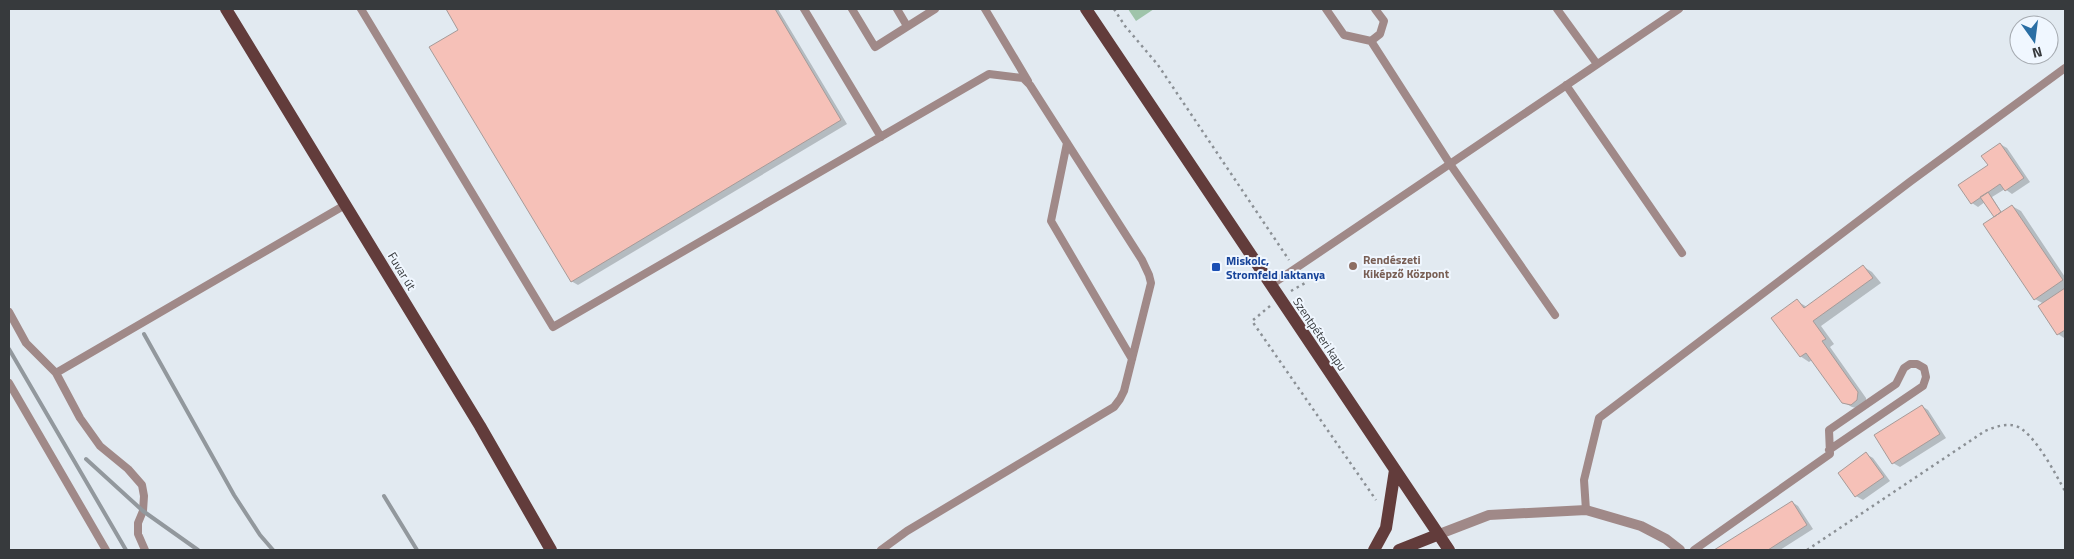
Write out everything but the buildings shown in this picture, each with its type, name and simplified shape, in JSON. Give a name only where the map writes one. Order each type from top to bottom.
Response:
[{"type":"main road","name":"Fuvar út","points":[[226,9],[480,426],[550,550]]},
{"type":"main road","name":"Szentpéteri kapu","points":[[1086,9],[1448,550]]},
{"type":"main road","points":[[1374,550],[1386,528],[1395,470]]},
{"type":"main road","points":[[1399,550],[1437,535]]},
{"type":"street","points":[[1437,535],[1489,515],[1586,510],[1641,526],[1666,539],[1680,550]]},
{"type":"lane","points":[[361,9],[552,327],[989,74],[1023,78],[1030,85]]},
{"type":"lane","points":[[804,9],[881,137]]},
{"type":"lane","points":[[852,9],[875,47],[935,9]]},
{"type":"lane","points":[[897,9],[907,26]]},
{"type":"lane","points":[[881,550],[907,531],[1114,407],[1124,391],[1151,283],[1149,275],[1030,85],[985,9]]},
{"type":"lane","points":[[1326,9],[1344,35],[1371,41],[1450,164],[1555,315]]},
{"type":"lane","points":[[1371,41],[1380,34],[1384,21],[1375,9]]},
{"type":"lane","points":[[1557,9],[1597,64]]},
{"type":"lane","points":[[1271,285],[1679,9]]},
{"type":"lane","points":[[1586,510],[1584,480],[1599,418],[1904,187],[2065,68]]},
{"type":"lane","points":[[1566,85],[1682,253]]},
{"type":"lane","points":[[1067,143],[1051,221],[1132,359]]},
{"type":"lane","points":[[56,373],[346,205]]},
{"type":"lane","points":[[9,312],[26,343],[56,373],[80,418],[100,446],[128,469],[142,485],[144,496],[143,511],[138,523],[138,534],[145,550]]},
{"type":"lane","points":[[1694,550],[1830,454],[1829,450],[1829,430],[1896,384],[1904,368],[1910,364],[1918,364],[1924,368],[1926,377],[1923,386],[1829,450]]},
{"type":"lane","points":[[9,383],[106,550]]},
{"type":"path","points":[[1114,9],[1125,26],[1158,65],[1305,283],[1279,298],[1252,322],[1387,516]]},
{"type":"path","points":[[1807,550],[1986,431],[2001,425],[2017,426],[2039,447],[2065,491]]},
{"type":"green space","points":[[1128,9],[1154,9],[1136,21]]},
{"type":"railway","points":[[144,334],[234,495],[260,535],[273,550]]},
{"type":"railway","points":[[9,349],[126,550]]},
{"type":"railway","points":[[86,459],[143,511],[198,550]]},
{"type":"railway","points":[[384,496],[417,550]]},
{"type":"place","name":"Rendészeti Kiképző Központ","points":[[1353,266]]},
{"type":"place","name":"Miskolc, Stromfeld laktanya","points":[[1216,267]]}]
